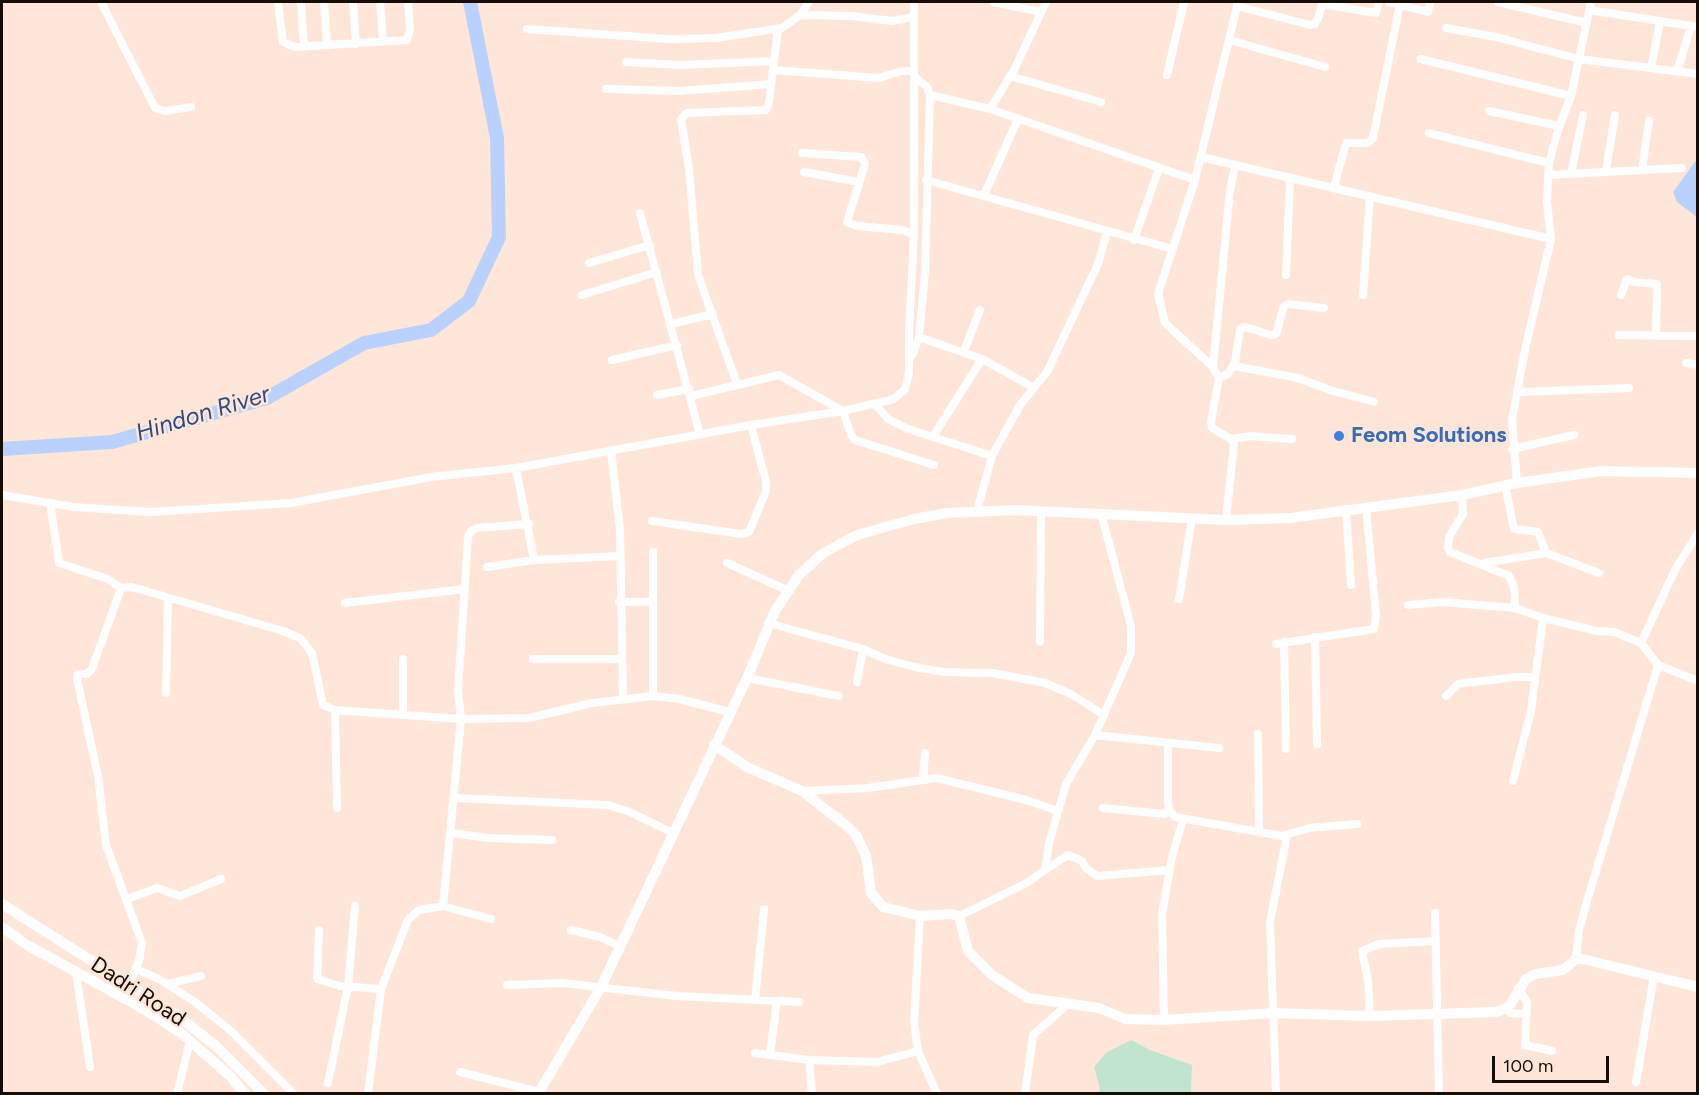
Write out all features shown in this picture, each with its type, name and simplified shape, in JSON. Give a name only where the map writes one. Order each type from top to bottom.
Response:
[{"type":"street","points":[[101,2],[154,108],[165,111],[191,107]]},
{"type":"street","points":[[278,2],[283,42],[289,47],[407,40],[410,30],[408,2]]},
{"type":"street","points":[[302,2],[304,46]]},
{"type":"street","points":[[324,2],[327,45]]},
{"type":"street","points":[[353,2],[356,44]]},
{"type":"street","points":[[380,2],[383,42]]},
{"type":"street","points":[[527,29],[669,39],[716,38],[778,29],[800,15],[809,2]]},
{"type":"street","points":[[2,495],[50,503],[151,512],[291,503],[430,477],[516,468],[751,425],[876,405],[894,399],[905,388],[909,372],[914,235],[914,2]]},
{"type":"street","points":[[994,2],[1041,12]]},
{"type":"street","points":[[990,109],[1010,76],[1046,2]]},
{"type":"street","points":[[1167,75],[1184,2]]},
{"type":"street","points":[[1226,520],[1234,444],[1231,439],[1215,431],[1211,421],[1219,378],[1213,367],[1172,332],[1161,314],[1160,285],[1195,180],[1238,4],[1310,25],[1315,24],[1322,3],[1376,13],[1379,2]]},
{"type":"street","points":[[1389,2],[1428,12],[1430,2]]},
{"type":"street","points":[[1498,2],[1587,23]]},
{"type":"street","points":[[1334,187],[1346,143],[1368,143],[1373,138],[1400,4]]},
{"type":"street","points":[[1546,553],[1538,532],[1514,529],[1512,525],[1512,420],[1551,239],[1547,202],[1549,163],[1559,126],[1571,96],[1590,6],[1694,26],[1677,72]]},
{"type":"street","points":[[800,15],[851,16],[892,21],[914,17]]},
{"type":"street","points":[[1650,68],[1660,21]]},
{"type":"street","points":[[1446,28],[1496,37],[1579,59],[1698,74]]},
{"type":"street","points":[[737,384],[698,275],[689,169],[681,119],[687,113],[766,110],[778,29]]},
{"type":"street","points":[[1228,40],[1325,67]]},
{"type":"street","points":[[1421,59],[1571,96]]},
{"type":"street","points":[[626,63],[773,66],[879,78],[901,71],[914,73],[927,87],[930,95],[925,273],[919,337],[914,354],[909,358]]},
{"type":"street","points":[[1010,76],[1101,102]]},
{"type":"street","points":[[606,89],[680,91],[771,84]]},
{"type":"street","points":[[930,95],[990,109],[1195,180]]},
{"type":"street","points":[[1489,111],[1559,126]]},
{"type":"street","points":[[1571,174],[1582,115]]},
{"type":"street","points":[[1606,171],[1615,115]]},
{"type":"street","points":[[984,195],[1018,119]]},
{"type":"street","points":[[1641,170],[1649,121]]},
{"type":"street","points":[[1428,133],[1549,163]]},
{"type":"street","points":[[802,153],[861,157],[865,164],[847,218],[850,225],[903,230],[914,235]]},
{"type":"street","points":[[1201,158],[1551,239]]},
{"type":"street","points":[[1213,367],[1230,190],[1235,166]]},
{"type":"street","points":[[1134,240],[1160,168]]},
{"type":"street","points":[[1548,175],[1682,168]]},
{"type":"street","points":[[804,172],[859,182]]},
{"type":"street","points":[[926,180],[1134,240],[1173,249]]},
{"type":"street","points":[[1286,275],[1290,180]]},
{"type":"street","points":[[1363,295],[1370,196]]},
{"type":"street","points":[[640,213],[700,435]]},
{"type":"street","points":[[977,511],[992,456],[1020,405],[1047,372],[1054,352],[1079,308],[1098,264],[1107,232]]},
{"type":"street","points":[[589,263],[650,244]]},
{"type":"street","points":[[582,295],[657,272]]},
{"type":"street","points":[[1621,295],[1627,279],[1634,282],[1657,284],[1656,336]]},
{"type":"street","points":[[1219,378],[1228,374],[1234,366],[1240,329],[1245,327],[1270,335],[1276,334],[1282,310],[1288,303],[1324,308]]},
{"type":"street","points":[[963,351],[980,310]]},
{"type":"street","points":[[671,324],[713,314]]},
{"type":"street","points":[[1618,335],[1698,336]]},
{"type":"street","points":[[919,337],[982,359],[1034,388]]},
{"type":"street","points":[[612,360],[677,345]]},
{"type":"street","points":[[934,435],[982,359]]},
{"type":"street","points":[[1686,363],[1698,365]]},
{"type":"street","points":[[1234,366],[1298,378],[1322,388],[1374,402]]},
{"type":"street","points":[[657,395],[690,392],[779,375],[843,411],[850,435],[855,440],[934,465]]},
{"type":"street","points":[[1517,392],[1629,388]]},
{"type":"street","points":[[876,405],[888,418],[908,429],[934,435],[992,456]]},
{"type":"street","points":[[652,521],[741,534],[748,532],[766,491],[766,482],[751,425]]},
{"type":"street","points":[[1512,449],[1574,435]]},
{"type":"street","points":[[1231,439],[1252,436],[1292,439]]},
{"type":"street","points":[[611,450],[620,556],[619,602],[623,698]]},
{"type":"street","points":[[516,468],[529,524],[534,560]]},
{"type":"street","points":[[460,1072],[539,1093],[601,987],[747,678],[768,623],[799,575],[822,554],[857,535],[914,519],[977,511],[1101,513],[1226,520],[1290,518],[1462,495],[1511,484],[1601,471],[1698,473]]},
{"type":"street","points":[[1462,495],[1463,514],[1449,537],[1448,548],[1450,552],[1483,563],[1509,576],[1513,581],[1515,608]]},
{"type":"street","points":[[50,503],[59,563],[108,579],[121,588],[132,587],[300,638],[312,653],[323,705],[335,710],[403,713],[461,719],[529,718],[623,698],[653,696],[679,699],[730,712]]},
{"type":"street","points":[[1286,749],[1280,643],[1369,631],[1377,625],[1366,507]]},
{"type":"street","points":[[1346,509],[1351,585]]},
{"type":"street","points":[[1040,642],[1041,511]]},
{"type":"street","points":[[1045,870],[1066,784],[1095,735],[1129,659],[1133,640],[1101,513]]},
{"type":"street","points":[[1179,599],[1192,518]]},
{"type":"street","points":[[443,906],[461,719],[458,690],[471,531],[477,528],[529,524]]},
{"type":"street","points":[[1641,643],[1675,570],[1698,532]]},
{"type":"street","points":[[1688,549],[1698,552]]},
{"type":"street","points":[[653,552],[653,696]]},
{"type":"street","points":[[1483,563],[1546,553],[1599,573]]},
{"type":"street","points":[[488,567],[534,560],[620,556]]},
{"type":"street","points":[[727,563],[789,591]]},
{"type":"street","points":[[121,588],[92,669],[87,674],[78,674],[77,679],[98,776],[106,845],[142,943],[136,969],[129,984]]},
{"type":"street","points":[[345,603],[465,589]]},
{"type":"street","points":[[166,693],[168,598]]},
{"type":"street","points":[[619,602],[652,602]]},
{"type":"street","points":[[1408,604],[1442,602],[1515,608],[1543,618],[1598,631],[1614,632],[1641,643],[1658,665],[1698,681]]},
{"type":"street","points":[[1513,781],[1532,711],[1534,677],[1543,618]]},
{"type":"street","points":[[768,623],[863,649],[888,660],[943,672],[992,673],[1045,683],[1071,694],[1104,715]]},
{"type":"street","points":[[1315,637],[1317,744]]},
{"type":"street","points":[[857,682],[863,649]]},
{"type":"street","points":[[403,659],[403,713]]},
{"type":"street","points":[[533,659],[621,659]]},
{"type":"street","points":[[959,916],[968,951],[992,975],[1028,998],[1099,1008],[1125,1018],[1164,1020],[1273,1013],[1370,1016],[1437,1012],[1496,1012],[1508,1008],[1518,988],[1535,974],[1563,970],[1576,959],[1579,930],[1658,665]]},
{"type":"street","points":[[1446,696],[1458,684],[1534,677]]},
{"type":"street","points":[[747,678],[839,696]]},
{"type":"street","points":[[335,710],[337,808]]},
{"type":"street","points":[[1095,735],[1219,748]]},
{"type":"street","points":[[1258,735],[1259,832]]},
{"type":"street","points":[[1168,743],[1169,810],[1175,817],[1287,835],[1309,828],[1357,824]]},
{"type":"street","points":[[714,745],[747,767],[802,791],[856,836],[866,856],[868,883],[877,903],[883,907],[920,916],[951,914],[959,916],[1025,884],[1068,855],[1082,861],[1086,868],[1097,876],[1170,870]]},
{"type":"street","points":[[923,779],[925,753]]},
{"type":"street","points":[[802,791],[868,788],[923,779],[946,779],[1058,812]]},
{"type":"street","points":[[454,798],[608,805],[630,812],[673,833]]},
{"type":"street","points":[[1103,808],[1165,814],[1169,810]]},
{"type":"street","points":[[1164,1020],[1162,914],[1183,819]]},
{"type":"street","points":[[451,833],[489,838],[552,840]]},
{"type":"street","points":[[1276,1094],[1270,922],[1287,835]]},
{"type":"street","points":[[127,899],[157,888],[180,896],[221,879]]},
{"type":"street","name":"Dadri Road","points":[[2,904],[177,1016],[217,1047],[264,1094]]},
{"type":"street","points":[[328,1083],[348,986],[355,906]]},
{"type":"street","points":[[368,1094],[381,989],[408,920],[419,910],[443,906],[491,919]]},
{"type":"street","points":[[755,1000],[764,909]]},
{"type":"street","points":[[1435,913],[1439,1094]]},
{"type":"street","points":[[920,916],[914,1011],[918,1051],[937,1094]]},
{"type":"street","name":"Dadri Road","points":[[2,927],[27,945],[144,1009],[190,1041],[231,1077],[245,1094]]},
{"type":"street","points":[[319,930],[317,979],[348,986],[381,989]]},
{"type":"street","points":[[571,930],[600,937],[619,946]]},
{"type":"street","points":[[1370,1016],[1367,976],[1361,954],[1364,949],[1379,944],[1435,941]]},
{"type":"street","points":[[1576,959],[1698,987]]},
{"type":"street","points":[[136,969],[168,984],[231,1031],[294,1094]]},
{"type":"street","points":[[76,972],[90,1066]]},
{"type":"street","points":[[168,984],[201,976]]},
{"type":"street","points":[[1636,1082],[1654,976]]},
{"type":"street","points":[[507,985],[562,983],[799,1002]]},
{"type":"street","points":[[1518,988],[1526,998],[1525,1046],[1552,1051]]},
{"type":"street","points":[[770,1054],[777,1001]]},
{"type":"street","points":[[1025,1094],[1033,1035],[1068,1004]]},
{"type":"street","points":[[1508,1008],[1510,1013],[1526,1014]]},
{"type":"street","points":[[177,1094],[190,1041]]},
{"type":"street","points":[[754,1053],[809,1060],[877,1062],[918,1051]]},
{"type":"street","points":[[809,1060],[812,1094]]},
{"type":"green space","points":[[1131,1040],[1150,1050],[1192,1065],[1191,1093],[1098,1093],[1100,1089],[1094,1067],[1107,1052]]},
{"type":"water","points":[[1697,159],[1697,217],[1677,202],[1673,192]]},
{"type":"waterway","name":"Hindon River","points":[[2,449],[112,442],[267,398],[364,343],[431,330],[469,301],[499,237],[497,138],[470,2]]},
{"type":"place","name":"Feom Solutions","points":[[1339,436]]}]
